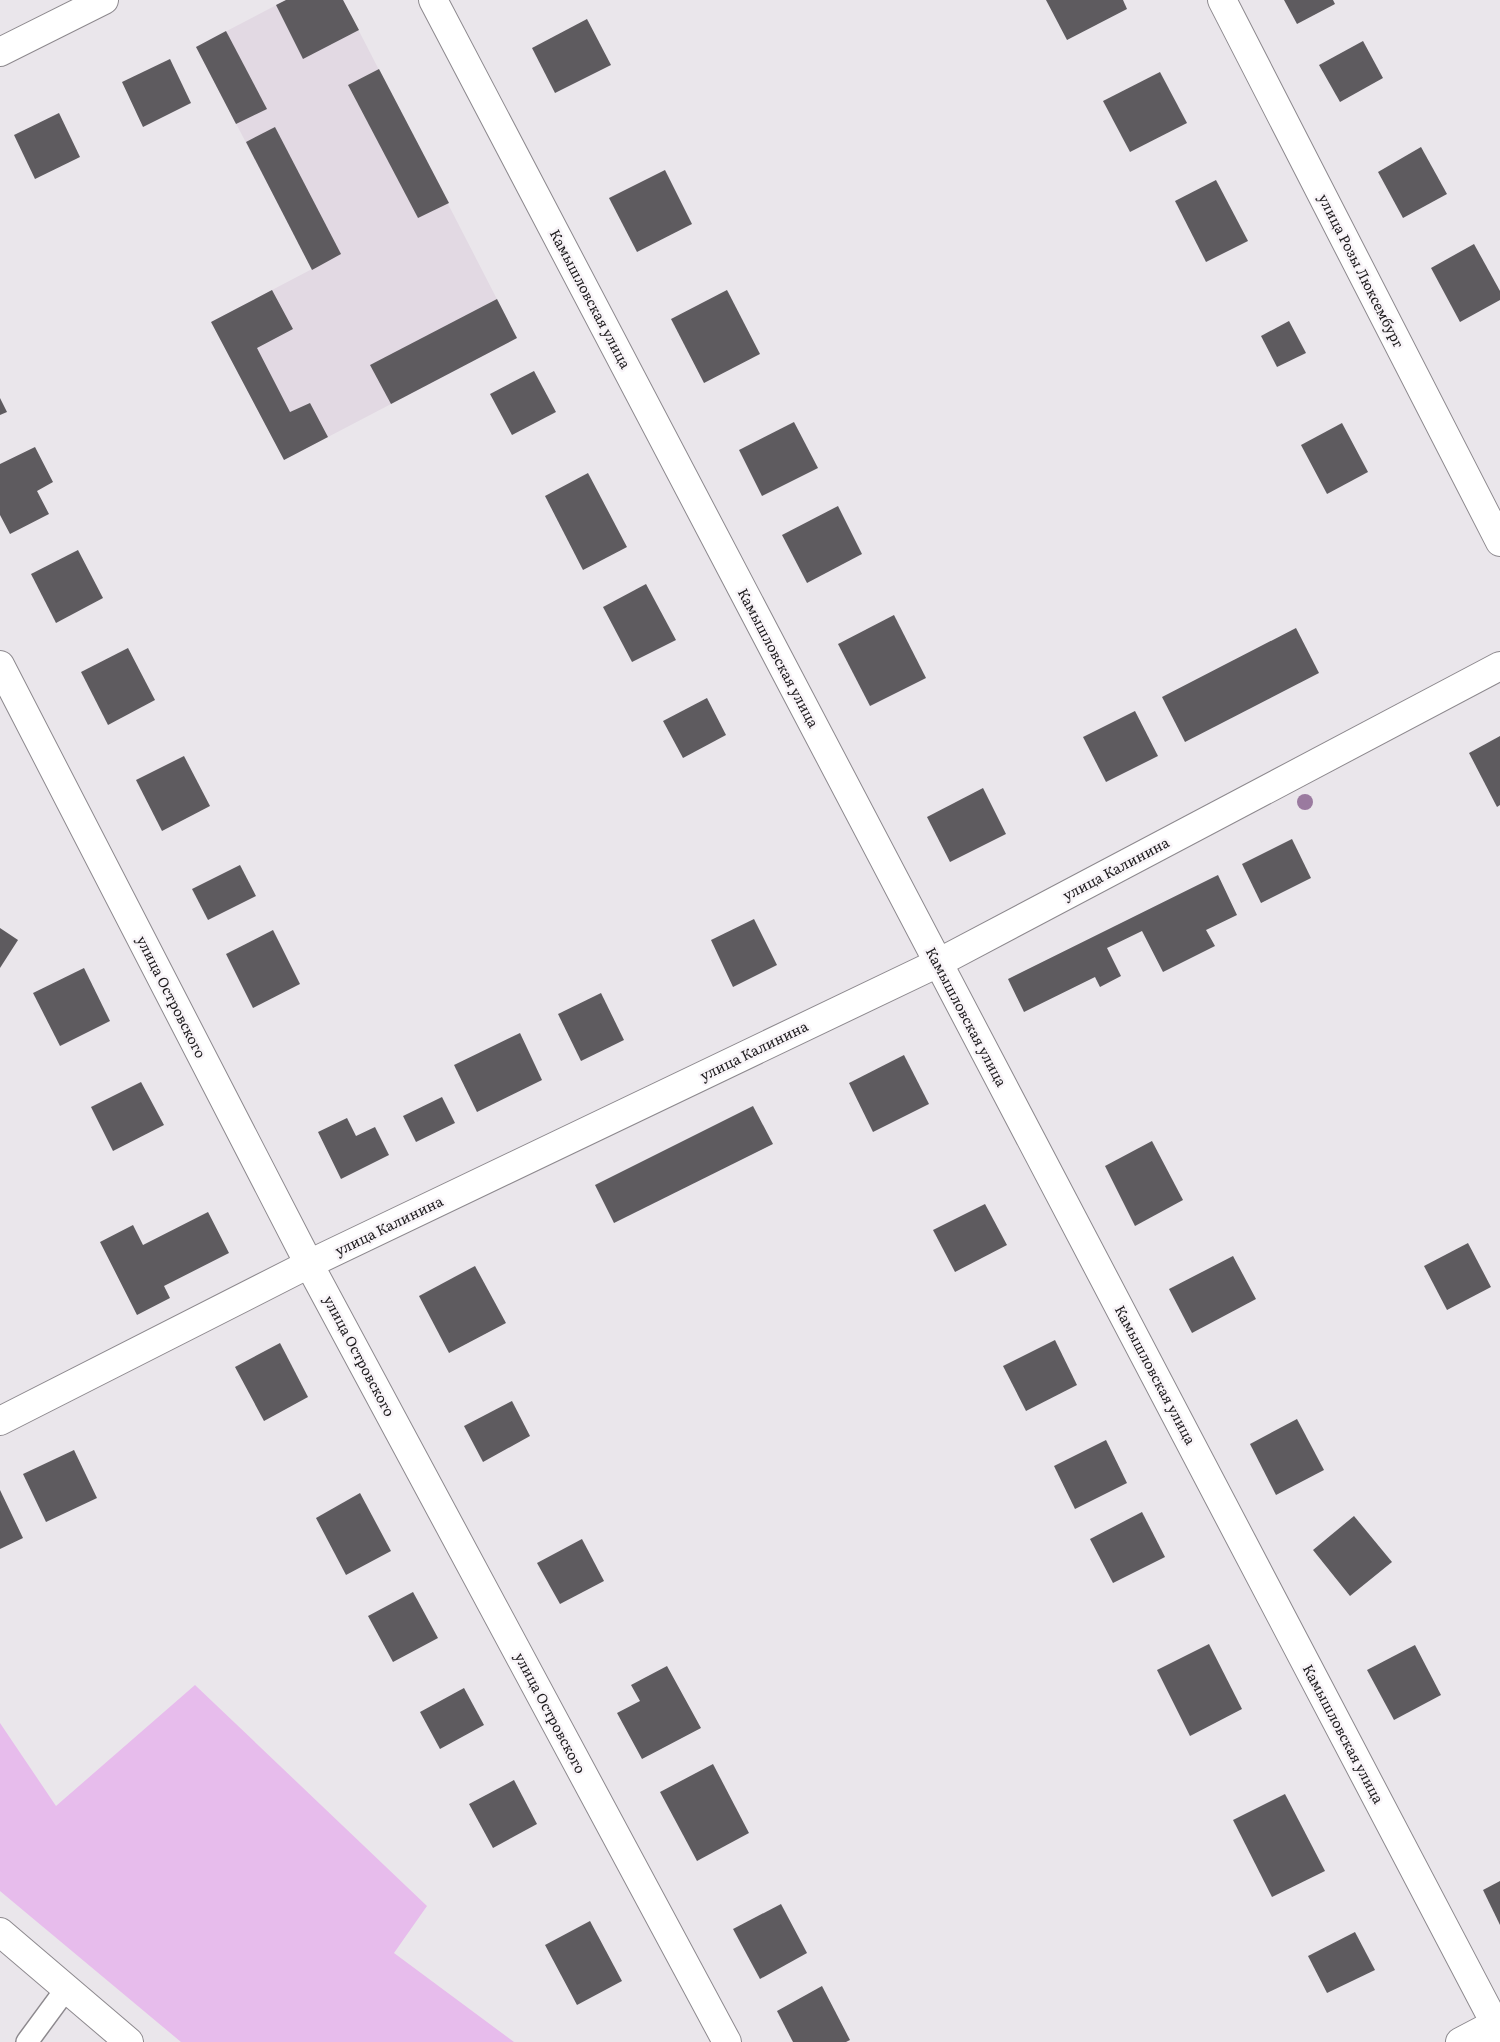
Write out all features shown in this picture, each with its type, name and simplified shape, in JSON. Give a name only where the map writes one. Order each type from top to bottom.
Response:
[{"type":"street","points":[[0,52],[104,0]]},
{"type":"street","name":"Камышловская улица","points":[[433,0],[1498,2026]]},
{"type":"street","name":"улица Розы Люксембург","points":[[1222,0],[1500,542]]},
{"type":"street","name":"улица Островского","points":[[0,665],[310,1264],[727,2042]]},
{"type":"street","name":"улица Калинина","points":[[0,1420],[310,1264],[938,963],[1500,666]]},
{"type":"street","points":[[0,1932],[129,2042]]},
{"type":"street","points":[[1460,2042],[1498,2026]]},
{"type":"lane","points":[[27,2042],[66,1989]]},
{"type":"shaded area","points":[[286,0],[343,0],[517,338],[284,460],[211,322],[312,269],[196,47]]},
{"type":"shaded area","points":[[195,1685],[427,1906],[394,1953],[514,2042],[181,2042],[0,1891],[0,1723],[56,1806]]},
{"type":"building","points":[[286,0],[343,0],[359,30],[303,59],[276,5]]},
{"type":"building","points":[[1046,0],[1123,0],[1127,9],[1067,40]]},
{"type":"building","points":[[1284,0],[1333,0],[1335,4],[1297,24]]},
{"type":"building","points":[[587,19],[611,65],[555,93],[532,48]]},
{"type":"building","points":[[226,31],[267,109],[236,124],[196,47]]},
{"type":"building","points":[[1363,41],[1383,78],[1340,102],[1319,65]]},
{"type":"building","points":[[170,59],[191,103],[143,127],[122,82]]},
{"type":"building","points":[[379,69],[449,203],[418,218],[348,85]]},
{"type":"building","points":[[1160,72],[1187,123],[1130,152],[1103,101]]},
{"type":"building","points":[[59,113],[80,157],[35,179],[14,135]]},
{"type":"building","points":[[275,127],[341,254],[312,270],[246,142]]},
{"type":"building","points":[[1421,147],[1447,194],[1403,218],[1378,172]]},
{"type":"building","points":[[665,170],[692,224],[637,252],[609,198]]},
{"type":"building","points":[[1216,180],[1248,241],[1206,262],[1175,201]]},
{"type":"building","points":[[1474,244],[1500,291],[1500,300],[1460,322],[1431,268]]},
{"type":"building","points":[[272,290],[293,329],[257,348],[290,412],[310,403],[328,437],[284,460],[211,322]]},
{"type":"building","points":[[727,290],[760,354],[704,383],[671,319]]},
{"type":"building","points":[[497,299],[517,338],[391,404],[370,365]]},
{"type":"building","points":[[1289,321],[1306,353],[1277,367],[1261,336]]},
{"type":"building","points":[[534,371],[556,412],[512,435],[490,394]]},
{"type":"building","points":[[0,398],[7,412],[0,415]]},
{"type":"building","points":[[794,422],[818,468],[762,496],[739,450]]},
{"type":"building","points":[[1342,423],[1368,472],[1327,494],[1301,445]]},
{"type":"building","points":[[35,447],[53,482],[37,491],[49,514],[10,534],[0,515],[0,464]]},
{"type":"building","points":[[588,473],[627,547],[583,570],[545,496]]},
{"type":"building","points":[[838,506],[862,554],[807,583],[782,535]]},
{"type":"building","points":[[78,550],[103,598],[56,623],[31,574]]},
{"type":"building","points":[[646,584],[676,640],[632,662],[603,607]]},
{"type":"building","points":[[894,615],[926,678],[870,706],[838,644]]},
{"type":"building","points":[[1296,628],[1319,673],[1185,742],[1162,697]]},
{"type":"building","points":[[128,648],[155,700],[108,725],[81,672]]},
{"type":"building","points":[[707,698],[726,735],[683,758],[663,721]]},
{"type":"building","points":[[1135,711],[1158,756],[1106,782],[1083,737]]},
{"type":"building","points":[[1500,736],[1500,805],[1497,807],[1469,753]]},
{"type":"building","points":[[184,756],[210,806],[162,831],[136,780]]},
{"type":"building","points":[[983,788],[1006,834],[950,862],[927,817]]},
{"type":"building","points":[[1292,839],[1311,878],[1261,903],[1242,864]]},
{"type":"building","points":[[240,865],[256,896],[208,920],[192,889]]},
{"type":"building","points":[[1218,875],[1237,915],[1206,930],[1215,946],[1163,972],[1142,931],[1107,948],[1121,976],[1100,987],[1095,977],[1024,1012],[1008,979]]},
{"type":"building","points":[[754,919],[777,965],[733,987],[711,940]]},
{"type":"building","points":[[0,928],[18,940],[0,968]]},
{"type":"building","points":[[273,930],[300,984],[253,1008],[226,954]]},
{"type":"building","points":[[84,968],[110,1021],[60,1046],[33,993]]},
{"type":"building","points":[[601,993],[624,1040],[581,1061],[558,1014]]},
{"type":"building","points":[[520,1033],[542,1080],[477,1112],[454,1065]]},
{"type":"building","points":[[904,1055],[929,1104],[873,1132],[849,1083]]},
{"type":"building","points":[[141,1082],[164,1125],[113,1151],[91,1107]]},
{"type":"building","points":[[442,1097],[455,1123],[416,1142],[403,1116]]},
{"type":"building","points":[[753,1106],[773,1144],[614,1223],[595,1185]]},
{"type":"building","points":[[347,1118],[356,1136],[375,1127],[389,1155],[341,1179],[318,1132]]},
{"type":"building","points":[[1152,1141],[1183,1200],[1135,1226],[1105,1166]]},
{"type":"building","points":[[985,1204],[1007,1245],[955,1272],[933,1230]]},
{"type":"building","points":[[208,1212],[229,1253],[164,1286],[170,1298],[137,1315],[100,1242],[133,1225],[143,1245]]},
{"type":"building","points":[[1468,1243],[1491,1287],[1447,1310],[1424,1266]]},
{"type":"building","points":[[1233,1256],[1256,1299],[1192,1333],[1169,1289]]},
{"type":"building","points":[[475,1266],[506,1323],[449,1353],[419,1296]]},
{"type":"building","points":[[1055,1340],[1077,1385],[1026,1411],[1003,1366]]},
{"type":"building","points":[[280,1343],[308,1397],[264,1421],[235,1367]]},
{"type":"building","points":[[512,1401],[530,1436],[483,1462],[464,1426]]},
{"type":"building","points":[[1297,1419],[1324,1470],[1276,1495],[1250,1444]]},
{"type":"building","points":[[1106,1440],[1127,1483],[1075,1509],[1054,1466]]},
{"type":"building","points":[[74,1450],[97,1498],[46,1522],[23,1474]]},
{"type":"building","points":[[0,1490],[23,1538],[0,1549]]},
{"type":"building","points":[[360,1493],[391,1551],[346,1575],[316,1518]]},
{"type":"building","points":[[1142,1512],[1165,1557],[1113,1583],[1090,1539]]},
{"type":"building","points":[[1354,1516],[1392,1562],[1350,1596],[1313,1550]]},
{"type":"building","points":[[582,1539],[604,1581],[560,1604],[537,1563]]},
{"type":"building","points":[[413,1592],[438,1638],[393,1662],[368,1616]]},
{"type":"building","points":[[1209,1644],[1242,1709],[1190,1736],[1157,1670]]},
{"type":"building","points":[[1415,1645],[1441,1695],[1394,1720],[1367,1670]]},
{"type":"building","points":[[667,1666],[701,1728],[642,1759],[617,1713],[640,1701],[631,1685]]},
{"type":"building","points":[[464,1688],[484,1725],[440,1749],[420,1712]]},
{"type":"building","points":[[713,1764],[749,1833],[697,1861],[660,1792]]},
{"type":"building","points":[[514,1780],[537,1824],[493,1848],[469,1804]]},
{"type":"building","points":[[1285,1794],[1325,1871],[1272,1897],[1233,1820]]},
{"type":"building","points":[[1500,1881],[1500,1925],[1483,1890]]},
{"type":"building","points":[[781,1904],[807,1953],[760,1979],[733,1929]]},
{"type":"building","points":[[590,1921],[622,1981],[577,2005],[545,1945]]},
{"type":"building","points":[[1355,1932],[1375,1970],[1327,1993],[1308,1956]]},
{"type":"building","points":[[822,1986],[850,2040],[846,2042],[793,2042],[777,2011]]}]
